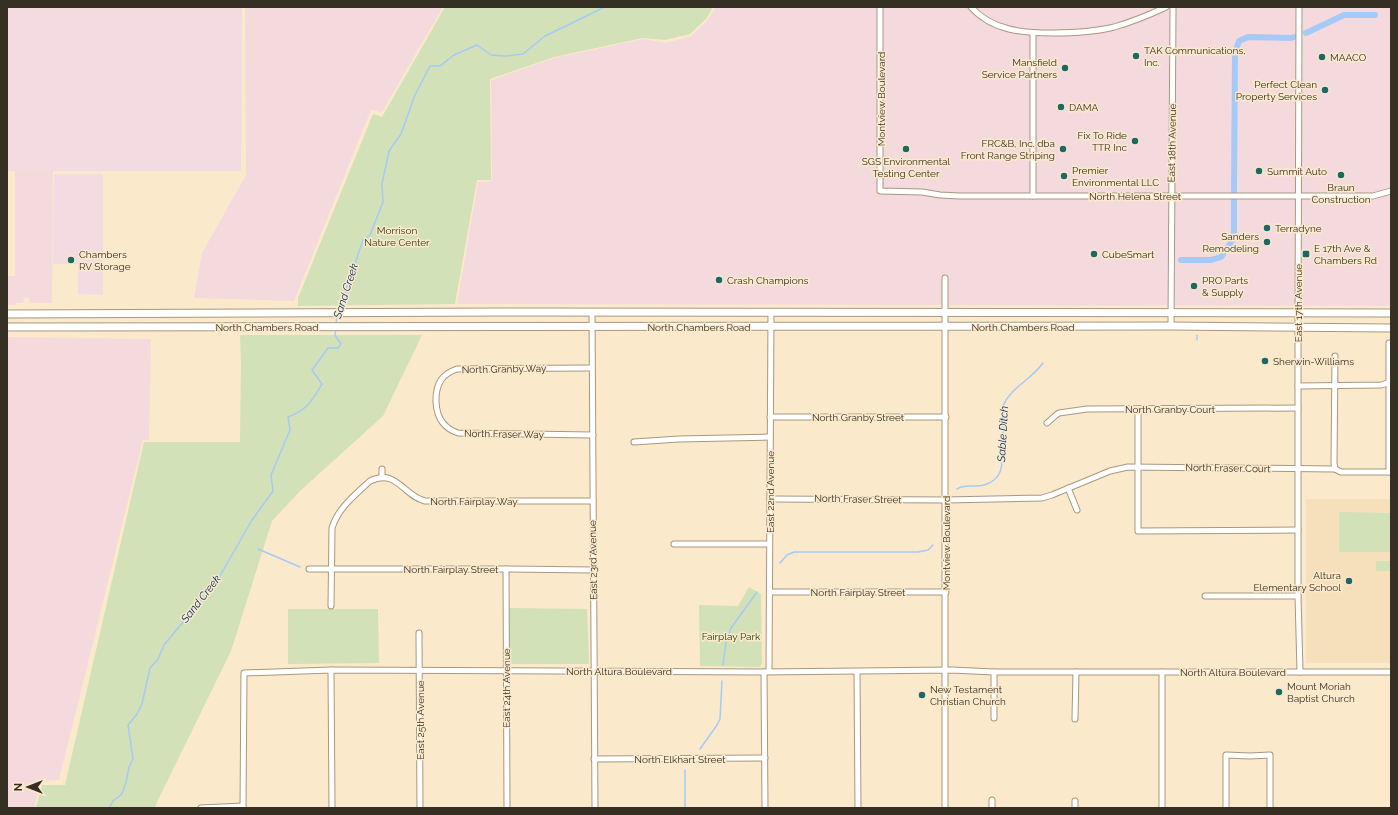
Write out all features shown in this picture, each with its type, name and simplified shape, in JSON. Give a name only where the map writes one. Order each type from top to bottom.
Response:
[{"type":"main road","name":"North Chambers Road","points":[[7,314],[253,312],[1391,313]]},
{"type":"main road","points":[[253,312],[253,327]]},
{"type":"main road","name":"North Chambers Road","points":[[7,327],[1171,326],[1391,328]]},
{"type":"street","name":"Montview Boulevard","points":[[880,7],[880,191]]},
{"type":"street","points":[[971,7],[985,19],[995,24],[1013,30],[1033,33],[1072,33],[1097,31],[1130,22],[1166,7]]},
{"type":"street","name":"East 18th Avenue","points":[[1171,326],[1173,7]]},
{"type":"street","name":"East 17th Avenue","points":[[1299,7],[1298,596],[1300,672]]},
{"type":"street","points":[[1033,33],[1033,196]]},
{"type":"street","name":"North Helena Street","points":[[880,191],[922,192],[960,196],[1373,196],[1390,192]]},
{"type":"street","name":"Montview Boulevard","points":[[945,808],[946,278]]},
{"type":"street","name":"East 23rd Avenue","points":[[592,312],[595,808]]},
{"type":"street","name":"East 22nd Avenue","points":[[765,808],[764,758],[770,592],[771,313]]},
{"type":"street","points":[[1389,343],[1390,472]]},
{"type":"street","points":[[1335,356],[1335,469]]},
{"type":"street","name":"North Granby Way","points":[[437,401],[438,388],[442,379],[448,373],[457,369],[592,368]]},
{"type":"street","points":[[1298,386],[1381,385],[1390,382]]},
{"type":"street","name":"North Fraser Way","points":[[437,401],[437,411],[441,421],[446,426],[458,433],[593,435]]},
{"type":"street","points":[[1138,408],[1138,531],[1298,530]]},
{"type":"street","name":"North Granby Court","points":[[1047,423],[1056,415],[1073,410],[1086,409],[1298,408]]},
{"type":"street","name":"North Granby Street","points":[[770,417],[946,417]]},
{"type":"street","points":[[634,442],[679,439],[770,437]]},
{"type":"street","name":"North Fraser Court","points":[[946,500],[1042,498],[1110,471],[1122,468],[1335,469],[1341,472],[1390,472]]},
{"type":"street","points":[[331,606],[332,528],[336,516],[341,509],[370,481],[382,478],[382,469]]},
{"type":"street","name":"North Fairplay Way","points":[[382,478],[396,481],[414,497],[425,501],[593,502]]},
{"type":"street","points":[[1068,488],[1077,510]]},
{"type":"street","name":"North Fraser Street","points":[[770,498],[946,500]]},
{"type":"street","points":[[674,544],[769,544]]},
{"type":"street","name":"North Fairplay Street","points":[[309,569],[593,570]]},
{"type":"street","name":"East 24th Avenue","points":[[506,569],[507,808]]},
{"type":"street","name":"North Fairplay Street","points":[[770,592],[946,592]]},
{"type":"street","points":[[1205,596],[1298,596]]},
{"type":"street","name":"East 25th Avenue","points":[[419,633],[420,808]]},
{"type":"street","points":[[331,670],[332,808]]},
{"type":"street","name":"North Altura Boulevard","points":[[243,807],[244,673],[331,670],[1391,672]]},
{"type":"street","points":[[857,672],[858,808]]},
{"type":"street","points":[[994,672],[994,718]]},
{"type":"street","points":[[1075,719],[1076,672]]},
{"type":"street","points":[[1162,672],[1162,808]]},
{"type":"street","points":[[1226,808],[1226,755],[1250,756],[1270,754],[1270,808]]},
{"type":"street","name":"North Elkhart Street","points":[[594,759],[764,758]]},
{"type":"street","points":[[992,800],[992,808]]},
{"type":"street","points":[[1074,801],[1075,808]]},
{"type":"street","points":[[202,808],[243,807]]},
{"type":"shaded area","points":[[7,7],[242,7],[241,171],[7,171]]},
{"type":"shaded area","points":[[245,7],[443,7],[382,112],[371,110],[294,301],[194,298],[202,253],[246,175]]},
{"type":"shaded area","points":[[716,7],[1391,7],[1391,306],[457,304],[478,182],[492,181],[491,80],[554,58],[643,39],[666,43],[691,36],[707,21]]},
{"type":"shaded area","points":[[15,170],[53,170],[52,303],[32,303],[29,301],[30,298],[24,298],[23,303],[7,305],[7,276],[15,276]]},
{"type":"shaded area","points":[[54,174],[103,174],[103,295],[78,294],[78,264],[53,264]]},
{"type":"shaded area","points":[[7,337],[151,339],[149,440],[143,440],[59,780],[41,781],[34,808],[7,808]]},
{"type":"shaded area","name":"Altura Elementary School","points":[[1306,499],[1391,499],[1391,663],[1306,663]]},
{"type":"green space","name":"Morrison Nature Center","points":[[445,7],[713,7],[706,19],[690,34],[665,40],[643,38],[554,57],[490,79],[491,180],[477,180],[455,304],[298,306],[298,298],[373,114],[382,117]]},
{"type":"green space","points":[[240,335],[422,335],[383,416],[300,491],[272,521],[231,651],[155,808],[36,808],[42,785],[65,785],[144,442],[240,442]]},
{"type":"green space","points":[[1339,512],[1391,513],[1391,552],[1339,552]]},
{"type":"green space","points":[[1376,561],[1391,561],[1391,571],[1376,571]]},
{"type":"green space","name":"Fairplay Park","points":[[749,587],[761,594],[762,664],[759,667],[700,666],[699,605],[738,606]]},
{"type":"green space","points":[[509,608],[587,609],[589,664],[509,664]]},
{"type":"green space","points":[[288,609],[378,609],[379,663],[288,664]]},
{"type":"waterway","name":"Sand Creek","points":[[339,310],[363,240],[370,235],[383,202],[382,184],[389,151],[401,134],[415,95],[430,66],[440,66],[454,55],[477,45],[491,55],[506,56],[523,54],[545,36],[605,7]]},
{"type":"waterway","name":"Sable Ditch","points":[[1306,33],[1344,15],[1375,15]]},
{"type":"waterway","points":[[1234,191],[1235,52],[1239,41],[1248,37],[1294,37]]},
{"type":"waterway","points":[[1181,260],[1211,260],[1221,257],[1234,238],[1234,201]]},
{"type":"waterway","name":"Sand Creek","points":[[336,325],[337,315]]},
{"type":"waterway","name":"Sand Creek","points":[[109,808],[113,801],[121,795],[126,783],[129,767],[133,759],[128,725],[137,714],[142,704],[150,668],[158,659],[164,645],[217,581],[252,520],[273,491],[271,475],[290,430],[288,417],[304,408],[322,384],[312,370],[328,348],[338,348],[341,344],[335,335],[336,329]]},
{"type":"waterway","points":[[1197,335],[1197,340]]},
{"type":"waterway","name":"Sable Ditch","points":[[957,489],[963,486],[981,486],[997,477],[1002,467],[1003,406],[1011,394],[1043,363]]},
{"type":"waterway","name":"Sable Ditch","points":[[780,563],[787,555],[794,552],[918,552],[928,550],[933,545]]},
{"type":"waterway","points":[[258,549],[300,567]]},
{"type":"waterway","name":"Sable Ditch","points":[[723,665],[726,642],[731,628],[757,592]]},
{"type":"waterway","name":"Sable Ditch","points":[[700,749],[720,719],[722,681]]},
{"type":"waterway","name":"Sable Ditch","points":[[685,770],[685,808]]},
{"type":"place","name":"TAK Communications, Inc.","points":[[1136,56]]},
{"type":"place","name":"MAACO","points":[[1322,57]]},
{"type":"place","name":"Mansfield Service Partners","points":[[1065,68]]},
{"type":"place","name":"Perfect Clean Property Services","points":[[1325,90]]},
{"type":"place","name":"DAMA","points":[[1061,107]]},
{"type":"place","name":"Fix To Ride TTR Inc","points":[[1135,141]]},
{"type":"place","name":"SGS Environmental Testing Center","points":[[906,149]]},
{"type":"place","name":"FRC&B, Inc. dba Front Range Striping","points":[[1063,149]]},
{"type":"place","name":"Summit Auto","points":[[1259,171]]},
{"type":"place","name":"Braun Construction","points":[[1341,175]]},
{"type":"place","name":"Premier Environmental LLC","points":[[1064,176]]},
{"type":"place","name":"Terradyne","points":[[1267,228]]},
{"type":"place","name":"Sanders Remodeling","points":[[1267,242]]},
{"type":"place","name":"CubeSmart","points":[[1094,254]]},
{"type":"place","name":"E 17th Ave & Chambers Rd","points":[[1306,254]]},
{"type":"place","name":"Chambers RV Storage","points":[[71,260]]},
{"type":"place","name":"Crash Champions","points":[[719,280]]},
{"type":"place","name":"PRO Parts & Supply","points":[[1194,286]]},
{"type":"place","name":"Sherwin-Williams","points":[[1265,361]]},
{"type":"place","name":"Altura Elementary School","points":[[1349,581]]},
{"type":"place","name":"Mount Moriah Baptist Church","points":[[1279,692]]},
{"type":"place","name":"New Testament Christian Church","points":[[922,695]]}]
